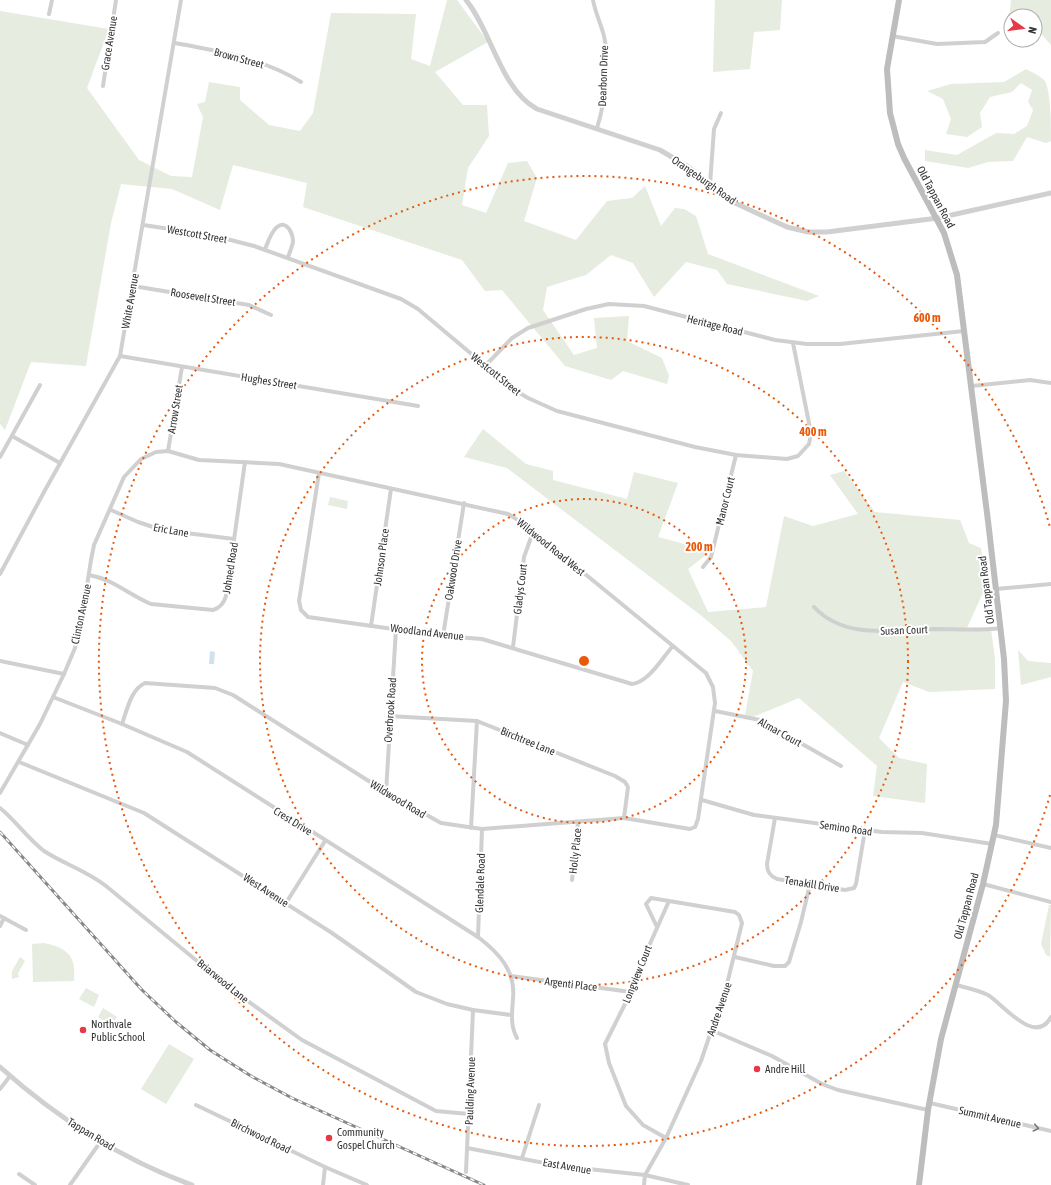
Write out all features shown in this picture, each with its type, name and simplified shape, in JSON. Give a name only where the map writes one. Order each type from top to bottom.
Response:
[{"type":"main road","name":"Old Tappan Road","points":[[899,0],[892,36],[887,82],[887,98],[893,128],[904,158],[938,218],[950,248],[955,267],[972,386],[1001,628],[1006,701],[999,807],[994,835],[983,884],[941,1039],[928,1110],[919,1185]]},
{"type":"street","points":[[49,14],[52,0]]},
{"type":"street","name":"Grace Avenue","points":[[103,86],[116,0]]},
{"type":"street","name":"White Avenue","points":[[0,574],[120,356],[181,0]]},
{"type":"street","name":"Orangeburgh Road","points":[[466,0],[478,17],[514,88],[523,100],[537,109],[660,150],[687,166],[725,196],[748,210],[787,227],[808,232],[827,232],[938,218],[1051,193]]},
{"type":"street","name":"Dearborn Drive","points":[[593,0],[602,26],[606,49],[603,108],[597,128]]},
{"type":"street","points":[[892,36],[937,44],[985,42],[998,33]]},
{"type":"street","name":"Brown Street","points":[[174,43],[238,55],[284,72],[301,82]]},
{"type":"street","points":[[710,184],[714,129],[721,113]]},
{"type":"street","name":"Westcott Street","points":[[143,225],[211,235],[265,249],[410,304],[512,389],[557,411],[640,434],[736,455],[792,458],[803,453],[809,444],[811,433],[793,343]]},
{"type":"street","points":[[265,249],[276,228],[280,225],[286,225],[289,228],[293,239],[288,257]]},
{"type":"street","name":"Roosevelt Street","points":[[133,286],[249,305],[271,315]]},
{"type":"street","name":"Heritage Road","points":[[485,366],[512,338],[528,328],[586,309],[609,304],[644,306],[775,340],[793,343],[840,344],[964,331]]},
{"type":"street","name":"Hughes Street","points":[[120,356],[418,406]]},
{"type":"street","name":"Arrow Street","points":[[168,451],[182,367]]},
{"type":"street","points":[[972,386],[1030,380],[1051,383]]},
{"type":"street","points":[[0,457],[40,385]]},
{"type":"street","points":[[12,436],[60,463]]},
{"type":"street","name":"Wildwood Road West","points":[[168,451],[199,460],[279,464],[391,489],[464,503],[508,514],[524,524],[706,673],[715,695],[715,711],[702,800]]},
{"type":"street","name":"Clinton Avenue","points":[[0,793],[19,762],[64,674],[80,630],[94,545],[111,510],[124,477],[134,465],[150,455],[168,451]]},
{"type":"street","name":"Manor Court","points":[[703,567],[710,557],[736,455]]},
{"type":"street","name":"Johned Road","points":[[89,575],[101,577],[114,582],[151,604],[213,610],[221,606],[226,596],[245,462]]},
{"type":"street","name":"Woodland Avenue","points":[[319,473],[299,606],[304,614],[313,618],[443,636],[482,639],[513,647],[632,684],[638,683],[647,677],[673,646]]},
{"type":"street","name":"Johnson Place","points":[[371,626],[391,489]]},
{"type":"street","name":"Oakwood Drive","points":[[443,636],[464,503]]},
{"type":"street","name":"Eric Lane","points":[[111,510],[138,522],[162,530],[234,539]]},
{"type":"street","name":"Gladys Court","points":[[513,647],[524,557],[533,532]]},
{"type":"street","points":[[996,589],[1051,584]]},
{"type":"street","name":"Susan Court","points":[[814,607],[823,616],[858,631],[896,632],[933,629],[979,631],[1001,628]]},
{"type":"street","name":"Overbrook Road","points":[[386,792],[389,716],[396,629]]},
{"type":"street","points":[[0,661],[64,674]]},
{"type":"street","name":"Wildwood Road","points":[[122,724],[134,693],[137,688],[146,683],[221,689],[433,820],[454,826],[482,829],[624,818],[690,829],[695,827],[697,824],[702,800]]},
{"type":"street","name":"Crest Drive","points":[[53,697],[122,724],[186,752],[478,937],[504,962],[511,976]]},
{"type":"street","name":"Almar Court","points":[[715,711],[760,720],[841,766]]},
{"type":"street","name":"Birchtree Lane","points":[[389,716],[477,721],[620,779],[628,787],[624,818]]},
{"type":"street","points":[[471,828],[477,721]]},
{"type":"street","points":[[0,733],[28,745]]},
{"type":"street","name":"West Avenue","points":[[19,762],[144,813],[332,933],[410,989],[429,998],[473,1010],[512,1015]]},
{"type":"street","name":"Semino Road","points":[[702,800],[738,812],[775,818],[882,832],[922,833],[992,844]]},
{"type":"street","name":"Briarwood Lane","points":[[0,808],[14,819],[43,850],[97,879],[231,989],[302,1040],[436,1111],[469,1114]]},
{"type":"street","name":"Tenakill Drive","points":[[775,818],[767,870],[772,877],[845,890],[854,888],[865,830]]},
{"type":"street","name":"Holly Place","points":[[572,880],[578,822]]},
{"type":"street","name":"Glendale Road","points":[[478,937],[482,829]]},
{"type":"street","points":[[994,835],[1051,848]]},
{"type":"street","points":[[286,903],[325,841]]},
{"type":"street","points":[[657,927],[646,904],[651,898],[729,911],[738,915],[742,923],[735,956],[774,966],[785,966],[789,962],[797,936],[810,884]]},
{"type":"street","points":[[983,884],[1051,902]]},
{"type":"street","name":"Longview Court","points":[[666,1138],[647,1128],[630,1113],[607,1055],[605,1044],[631,992],[669,901]]},
{"type":"street","points":[[0,926],[2,917],[26,930]]},
{"type":"street","name":"Andre Avenue","points":[[644,1185],[645,1175],[666,1138],[701,1061],[735,956]]},
{"type":"street","points":[[511,976],[514,988],[512,1015],[513,1030],[517,1038]]},
{"type":"street","name":"Argenti Place","points":[[511,976],[631,992]]},
{"type":"street","points":[[956,985],[979,991],[990,996],[1019,1022],[1029,1026],[1039,1026],[1049,1021],[1051,1017]]},
{"type":"street","name":"Paulding Avenue","points":[[466,1172],[473,1010]]},
{"type":"street","points":[[711,1030],[772,1056],[822,1084],[838,1090],[928,1110]]},
{"type":"street","name":"Tappan Road","points":[[0,1067],[49,1108],[101,1141],[145,1165],[192,1185]]},
{"type":"street","points":[[0,1089],[10,1076]]},
{"type":"street","name":"Summit Avenue","points":[[930,1103],[1051,1131]]},
{"type":"street","name":"Birchwood Road","points":[[196,1105],[325,1167],[367,1185]]},
{"type":"street","points":[[522,1158],[539,1105]]},
{"type":"street","points":[[70,1185],[101,1141]]},
{"type":"street","name":"East Avenue","points":[[467,1148],[568,1168],[645,1175],[688,1185]]},
{"type":"street","points":[[323,1185],[325,1167]]},
{"type":"street","points":[[20,1174],[35,1185]]},
{"type":"shaded area","points":[[447,0],[457,0],[488,42],[435,72],[463,105],[487,105],[489,136],[468,168],[462,205],[486,213],[508,163],[527,161],[537,178],[524,221],[576,240],[607,201],[632,198],[645,186],[661,226],[675,208],[684,209],[696,216],[708,254],[819,296],[807,301],[727,284],[717,270],[686,262],[654,297],[633,263],[611,255],[586,275],[547,287],[543,310],[574,355],[597,348],[594,318],[629,316],[627,341],[662,358],[669,376],[667,384],[623,371],[611,380],[565,366],[502,290],[485,291],[462,260],[303,207],[307,183],[233,165],[220,210],[172,189],[121,184],[111,223],[86,366],[31,362],[5,430],[0,424],[0,11],[109,29],[87,88],[139,160],[171,176],[192,177],[203,117],[197,104],[205,102],[209,82],[240,87],[240,100],[269,125],[300,131],[313,113],[331,13],[416,14],[411,59],[430,66]]},
{"type":"shaded area","points":[[715,0],[782,0],[780,30],[754,32],[750,69],[713,72]]},
{"type":"shaded area","points":[[1011,0],[1051,0],[1051,45],[1043,36],[1043,8],[1010,8]]},
{"type":"shaded area","points":[[1026,69],[1043,79],[1047,86],[1050,110],[1051,141],[1046,143],[1027,137],[1013,161],[988,162],[968,168],[925,161],[925,150],[957,155],[996,133],[1014,134],[1027,126],[1033,110],[1028,102],[1032,90],[1021,83],[1012,92],[990,97],[980,113],[982,127],[967,137],[946,134],[951,119],[943,99],[927,91],[951,84],[1004,82]]},
{"type":"shaded area","points":[[483,429],[526,464],[553,471],[553,480],[627,499],[634,472],[678,483],[658,537],[711,551],[688,569],[708,612],[766,607],[784,516],[813,526],[858,514],[830,475],[844,471],[875,512],[960,520],[969,543],[981,548],[986,586],[966,630],[991,629],[995,659],[995,689],[929,692],[903,682],[879,738],[899,758],[927,764],[925,803],[873,796],[877,766],[799,698],[753,717],[745,715],[753,671],[731,641],[703,617],[507,468],[464,457]]},
{"type":"shaded area","points":[[330,497],[348,501],[347,509],[328,505]]},
{"type":"shaded area","points":[[1018,650],[1028,661],[1051,663],[1051,677],[1021,685]]},
{"type":"shaded area","points":[[1049,905],[1051,905],[1050,957],[1046,955],[1041,944]]},
{"type":"shaded area","points":[[44,943],[59,948],[69,954],[74,965],[74,981],[33,982],[32,944]]},
{"type":"shaded area","points":[[20,957],[25,961],[18,973],[19,977],[12,979],[12,971]]},
{"type":"shaded area","points":[[86,988],[99,995],[94,1007],[79,999]]},
{"type":"shaded area","points":[[103,1008],[117,1017],[112,1026],[98,1017]]},
{"type":"shaded area","points":[[169,1044],[194,1059],[166,1104],[141,1089]]},
{"type":"water","points":[[210,651],[215,652],[214,664],[209,664]]},
{"type":"railway","points":[[0,832],[142,990],[176,1022],[210,1050],[251,1076],[292,1098],[484,1185]]},
{"type":"place","name":"Northvale Public School","points":[[83,1030]]},
{"type":"place","name":"Andre Hill","points":[[757,1069]]},
{"type":"place","name":"Community Gospel Church","points":[[329,1138]]}]
